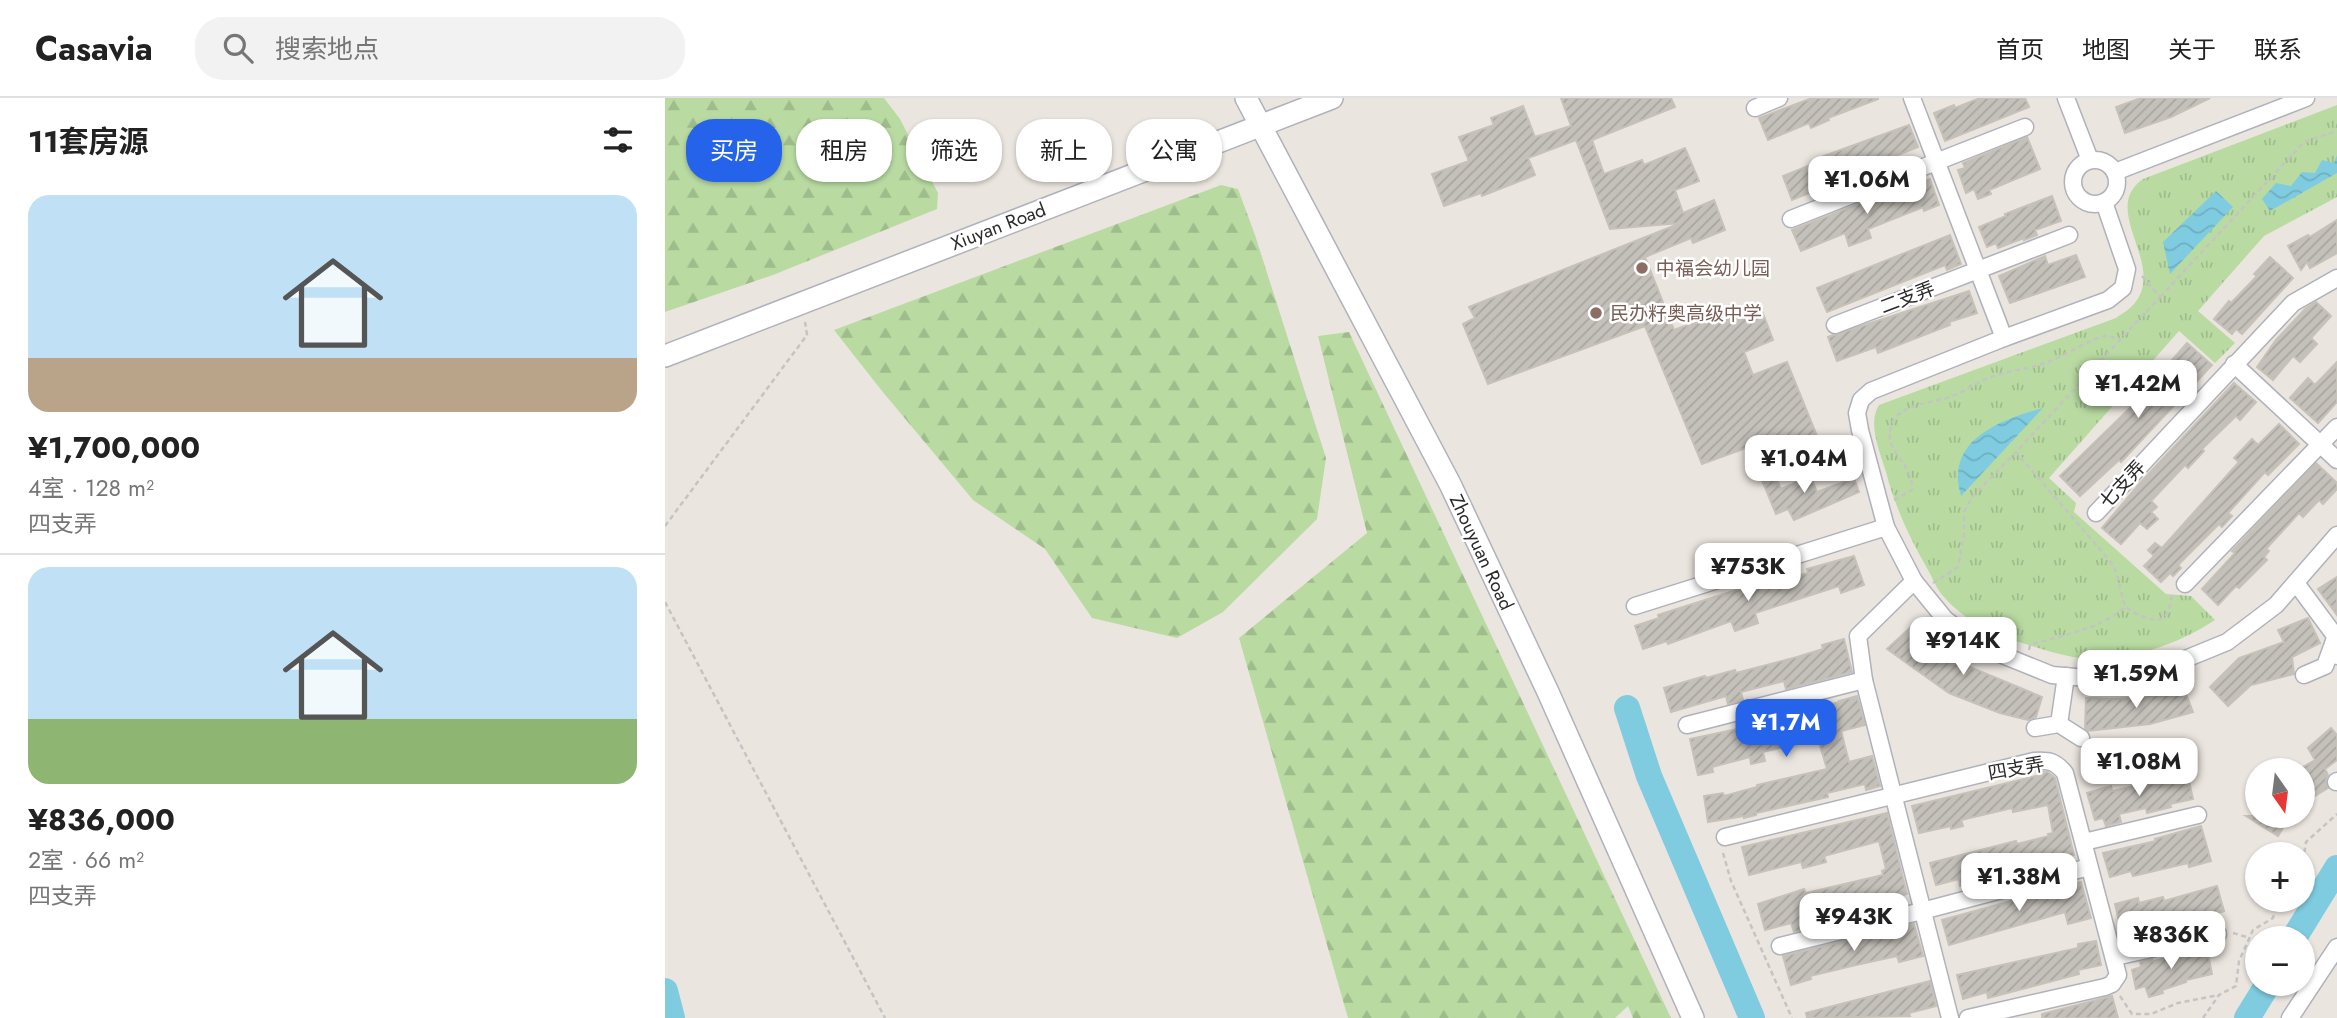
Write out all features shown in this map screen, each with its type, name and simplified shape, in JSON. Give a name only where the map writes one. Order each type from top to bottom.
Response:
[{"type":"street","name":"Zhouyuan Road","points":[[1245,98],[1450,484],[1548,692],[1693,1018]]},
{"type":"street","name":"Xiuyan Road","points":[[665,356],[1332,98]]},
{"type":"street","points":[[1755,108],[1779,98]]},
{"type":"street","points":[[1912,98],[2004,338]]},
{"type":"street","points":[[2066,98],[2090,160]]},
{"type":"street","points":[[2115,172],[2307,98]]},
{"type":"street","points":[[1791,219],[2025,127]]},
{"type":"street","points":[[2090,160],[2101,160],[2109,164],[2115,172],[2117,188],[2110,198],[2103,202],[2091,204],[2075,191],[2073,182],[2076,171],[2090,160]]},
{"type":"street","points":[[2103,202],[2127,269],[2123,288],[2108,300],[1871,391],[1861,400],[1857,412],[1860,430],[1880,505],[1887,527],[1918,586],[1945,619],[1980,646],[2052,675],[2099,679],[2156,671],[2227,642],[2276,605],[2337,535]]},
{"type":"street","name":"二支弄","points":[[1835,325],[2069,235]]},
{"type":"street","name":"七支弄","points":[[2095,513],[2293,303],[2337,278]]},
{"type":"street","points":[[2234,365],[2337,460]]},
{"type":"street","points":[[2185,584],[2337,426]]},
{"type":"street","points":[[1635,606],[1887,527]]},
{"type":"street","points":[[2296,583],[2336,637],[2337,656]]},
{"type":"street","points":[[1918,586],[1858,636],[1864,680],[1950,1018]]},
{"type":"street","points":[[2304,675],[2325,666],[2336,637]]},
{"type":"street","points":[[2059,724],[2066,676]]},
{"type":"street","points":[[1687,725],[1864,680]]},
{"type":"street","points":[[2035,728],[2059,724],[2081,738]]},
{"type":"street","name":"四支弄","points":[[1725,837],[2047,760],[2056,762],[2065,772],[2115,957],[2118,975],[2112,985]]},
{"type":"street","points":[[2084,842],[2199,815]]},
{"type":"street","points":[[1780,946],[2089,867]]},
{"type":"street","points":[[2115,957],[2218,934]]},
{"type":"street","points":[[2290,1018],[2337,947]]},
{"type":"street","points":[[1968,1018],[2112,985]]},
{"type":"path","points":[[1918,586],[1958,567],[1964,534],[1964,512],[1972,498],[2304,142],[2337,131]]},
{"type":"path","points":[[2127,274],[2142,276],[2160,297]]},
{"type":"path","points":[[665,526],[807,335],[803,302]]},
{"type":"path","points":[[1880,505],[1900,498],[1912,490],[1913,479],[1907,466],[1891,445],[1893,421],[1901,412],[1949,398],[1989,378],[2050,361],[2105,336],[2120,340]]},
{"type":"path","points":[[2016,452],[2110,561],[2116,570],[2125,607],[2146,619],[2159,619],[2166,616],[2174,592],[2185,584]]},
{"type":"path","points":[[665,602],[885,1018]]},
{"type":"path","points":[[2024,664],[2030,645],[2091,628],[2111,619],[2125,607]]},
{"type":"path","points":[[2306,842],[2337,814]]},
{"type":"path","points":[[1725,837],[1719,842],[1731,881],[1792,1018]]},
{"type":"path","points":[[2112,985],[2132,1014],[2151,1016],[2178,1003],[2219,995],[2237,986],[2239,961],[2253,930],[2273,918],[2274,912]]},
{"type":"path","points":[[2203,1018],[2219,995]]},
{"type":"green space","points":[[665,98],[884,98],[906,131],[906,182],[932,182],[938,193],[937,209],[773,275],[665,312]]},
{"type":"green space","points":[[2337,105],[2337,197],[2264,236],[2198,311],[2235,343],[2215,363],[2179,331],[2049,478],[2076,503],[2074,512],[2166,594],[2191,596],[2215,620],[2183,638],[2148,651],[2110,658],[2092,658],[2060,654],[2011,639],[1990,631],[1961,613],[1937,588],[1898,510],[1874,429],[1879,405],[2116,318],[2133,305],[2142,290],[2143,273],[2128,206],[2131,192],[2143,179]]},
{"type":"green space","points":[[1221,185],[1238,189],[1326,458],[1317,519],[1223,612],[1177,638],[1092,618],[1045,549],[973,500],[834,330]]},
{"type":"green space","points":[[1349,332],[1671,1018],[1633,1018],[1628,1006],[1615,1018],[1348,1018],[1239,638],[1367,533],[1318,336]]},
{"type":"water","points":[[2337,155],[2337,173],[2270,211],[2262,199],[2276,183],[2291,186],[2302,172],[2315,173],[2322,160],[2334,163]]},
{"type":"water","points":[[2216,191],[2233,207],[2170,274],[2163,242]]},
{"type":"water","points":[[2043,408],[1961,496],[1958,477],[1961,460],[1968,447],[1994,426]]},
{"type":"building","points":[[1561,98],[1671,98],[1675,107],[1592,140],[1604,174],[1642,160],[1644,165],[1685,148],[1699,181],[1675,190],[1683,213],[1714,200],[1725,230],[1693,243],[1691,238],[1645,257],[1674,330],[1710,317],[1712,321],[1759,303],[1773,340],[1744,352],[1753,375],[1787,362],[1817,436],[1784,451],[1779,436],[1702,464],[1645,326],[1488,384],[1463,324],[1475,318],[1469,307],[1681,223],[1610,229],[1576,140],[1528,158],[1535,175],[1482,196],[1481,193],[1444,206],[1432,174],[1469,161],[1459,137],[1494,125],[1491,118],[1523,106],[1535,137],[1571,126]]},
{"type":"building","points":[[1812,98],[1878,99],[1828,118],[1829,120],[1811,128],[1809,123],[1768,140],[1759,118]]},
{"type":"building","points":[[1980,98],[2025,98],[2029,107],[1945,141],[1934,113]]},
{"type":"building","points":[[2141,98],[2210,98],[2171,117],[2125,133],[2116,107]]},
{"type":"building","points":[[1909,125],[1918,147],[1854,175],[1856,179],[1840,185],[1839,181],[1792,200],[1783,176],[1823,160],[1821,157]]},
{"type":"building","points":[[2027,137],[2040,169],[1989,190],[1991,194],[1978,199],[1974,189],[1966,193],[1958,170],[1965,168],[1963,163]]},
{"type":"building","points":[[1930,179],[1939,205],[1924,211],[1923,207],[1868,229],[1871,238],[1849,246],[1845,233],[1801,251],[1792,230],[1899,188],[1900,191]]},
{"type":"building","points":[[2052,196],[2061,221],[2035,230],[2037,235],[2024,240],[1998,248],[1996,243],[1987,247],[1979,227]]},
{"type":"building","points":[[2337,220],[2337,253],[2310,268],[2307,262],[2301,270],[2288,246],[2308,235],[2310,237]]},
{"type":"building","points":[[1950,235],[1961,264],[1947,270],[1945,265],[1827,312],[1817,288]]},
{"type":"building","points":[[2076,255],[2085,277],[2010,303],[1999,276],[2045,256],[2048,265]]},
{"type":"building","points":[[2270,257],[2293,278],[2242,334],[2236,329],[2232,334],[2214,319],[2229,301],[2231,303],[2257,276],[2254,274]]},
{"type":"building","points":[[1969,291],[1977,313],[1949,322],[1950,325],[1878,353],[1876,347],[1837,361],[1828,337]]},
{"type":"building","points":[[2316,302],[2331,316],[2311,338],[2317,344],[2300,362],[2293,356],[2273,380],[2257,367],[2276,340],[2306,308]]},
{"type":"building","points":[[2187,343],[2212,365],[2121,462],[2119,460],[2080,496],[2060,476],[2132,409]]},
{"type":"building","points":[[2337,362],[2337,402],[2318,423],[2290,398],[2308,378],[2315,385]]},
{"type":"building","points":[[2234,383],[2256,402],[2240,420],[2236,416],[2202,449],[2204,451],[2188,468],[2185,465],[2151,501],[2157,507],[2151,512],[2158,519],[2147,529],[2140,523],[2121,544],[2102,528],[2140,483]]},
{"type":"building","points":[[2279,424],[2299,444],[2268,475],[2265,472],[2228,513],[2232,516],[2222,527],[2219,524],[2178,565],[2181,568],[2173,576],[2170,573],[2161,582],[2144,566],[2154,556],[2148,550],[2155,543],[2162,548],[2239,462],[2234,458],[2252,439],[2258,445]]},
{"type":"building","points":[[2316,463],[2337,483],[2337,489],[2323,504],[2319,500],[2303,517],[2299,513],[2266,549],[2269,551],[2264,557],[2267,560],[2218,605],[2202,589],[2235,553],[2232,551]]},
{"type":"building","points":[[1772,468],[1781,489],[1810,476],[1817,492],[1854,478],[1859,492],[1794,520],[1788,509],[1776,514],[1759,473]]},
{"type":"building","points":[[1854,556],[1864,585],[1841,593],[1839,586],[1755,613],[1758,623],[1735,631],[1731,621],[1668,644],[1667,641],[1643,649],[1635,626],[1659,618],[1658,615],[1746,587],[1747,589],[1808,573],[1807,569]]},
{"type":"building","points":[[2337,577],[2337,615],[2318,589]]},
{"type":"building","points":[[2308,618],[2320,643],[2292,657],[2294,674],[2251,685],[2228,706],[2210,687],[2239,658],[2284,642],[2278,630]]},
{"type":"building","points":[[1913,625],[1965,665],[2042,697],[2036,717],[2028,720],[2000,713],[1949,693],[1887,649]]},
{"type":"building","points":[[1844,639],[1852,672],[1786,689],[1784,681],[1741,692],[1743,700],[1728,704],[1726,696],[1671,712],[1664,688],[1705,676],[1706,678],[1735,670],[1736,673],[1797,657],[1823,649],[1822,645]]},
{"type":"building","points":[[2182,683],[2193,712],[2150,724],[2088,731],[2085,728],[2086,698],[2144,698],[2161,694]]},
{"type":"building","points":[[1857,696],[1865,725],[1841,731],[1849,762],[1872,756],[1880,786],[1866,790],[1865,784],[1827,793],[1828,797],[1744,818],[1708,822],[1704,796],[1723,793],[1724,796],[1757,785],[1827,769],[1818,739],[1763,752],[1765,761],[1751,764],[1750,757],[1712,767],[1713,772],[1698,775],[1690,739],[1742,728],[1741,724]]},
{"type":"building","points":[[2331,728],[2337,735],[2337,760],[2325,769],[2328,788],[2315,796],[2315,758],[2308,748]]},
{"type":"building","points":[[2039,772],[2048,772],[2055,778],[2074,855],[1960,886],[1959,879],[1936,885],[1930,863],[2016,841],[2017,844],[2049,836],[2048,834],[2053,833],[2048,805],[2013,812],[2012,808],[1961,820],[1963,826],[1919,833],[1912,806],[2040,775]]},
{"type":"building","points":[[2187,772],[2193,799],[2147,813],[2146,808],[2119,814],[2121,822],[2106,826],[2103,818],[2095,820],[2087,793],[2111,786],[2112,791],[2169,780],[2168,776]]},
{"type":"building","points":[[1887,813],[1907,894],[1882,901],[1883,905],[1806,922],[1808,928],[1794,932],[1791,923],[1765,930],[1758,904],[1804,889],[1806,893],[1883,875],[1882,871],[1886,869],[1879,841],[1824,856],[1826,862],[1803,868],[1801,862],[1749,875],[1742,847]]},
{"type":"building","points":[[2201,826],[2211,861],[2189,867],[2188,863],[2133,876],[2131,871],[2110,877],[2103,853],[2156,841],[2155,839]]},
{"type":"building","points":[[2265,828],[2283,828],[2278,836]]},
{"type":"building","points":[[2081,882],[2091,918],[2068,924],[2065,912],[1949,945],[1942,920]]},
{"type":"building","points":[[2217,886],[2224,911],[2188,923],[2187,918],[2145,928],[2146,935],[2132,938],[2131,932],[2122,934],[2115,904],[2138,898],[2139,903],[2163,897],[2164,901]]},
{"type":"building","points":[[1914,924],[1923,956],[1899,962],[1897,956],[1856,965],[1810,976],[1811,979],[1791,985],[1783,956]]},
{"type":"building","points":[[2096,941],[2101,965],[2078,970],[2079,974],[1988,998],[1987,992],[1963,999],[1957,975],[2078,948],[2078,944]]},
{"type":"building","points":[[2207,949],[2212,974],[2186,980],[2162,990],[2163,993],[2149,997],[2145,986],[2136,989],[2132,970],[2141,967],[2140,962]]},
{"type":"building","points":[[1930,981],[1936,1006],[1909,1013],[1910,1016],[1807,1018],[1806,1013]]},
{"type":"building","points":[[2112,996],[2118,1018],[2042,1018],[2042,1014]]},
{"type":"waterway","points":[[1627,708],[1649,776],[1752,1018]]},
{"type":"waterway","points":[[2301,926],[2337,868]]},
{"type":"waterway","points":[[665,991],[672,1018]]},
{"type":"waterway","points":[[2247,1018],[2261,996]]},
{"type":"place","name":"中福会幼儿园","points":[[1642,268]]},
{"type":"place","name":"民办籽奥高级中学","points":[[1596,313]]}]
